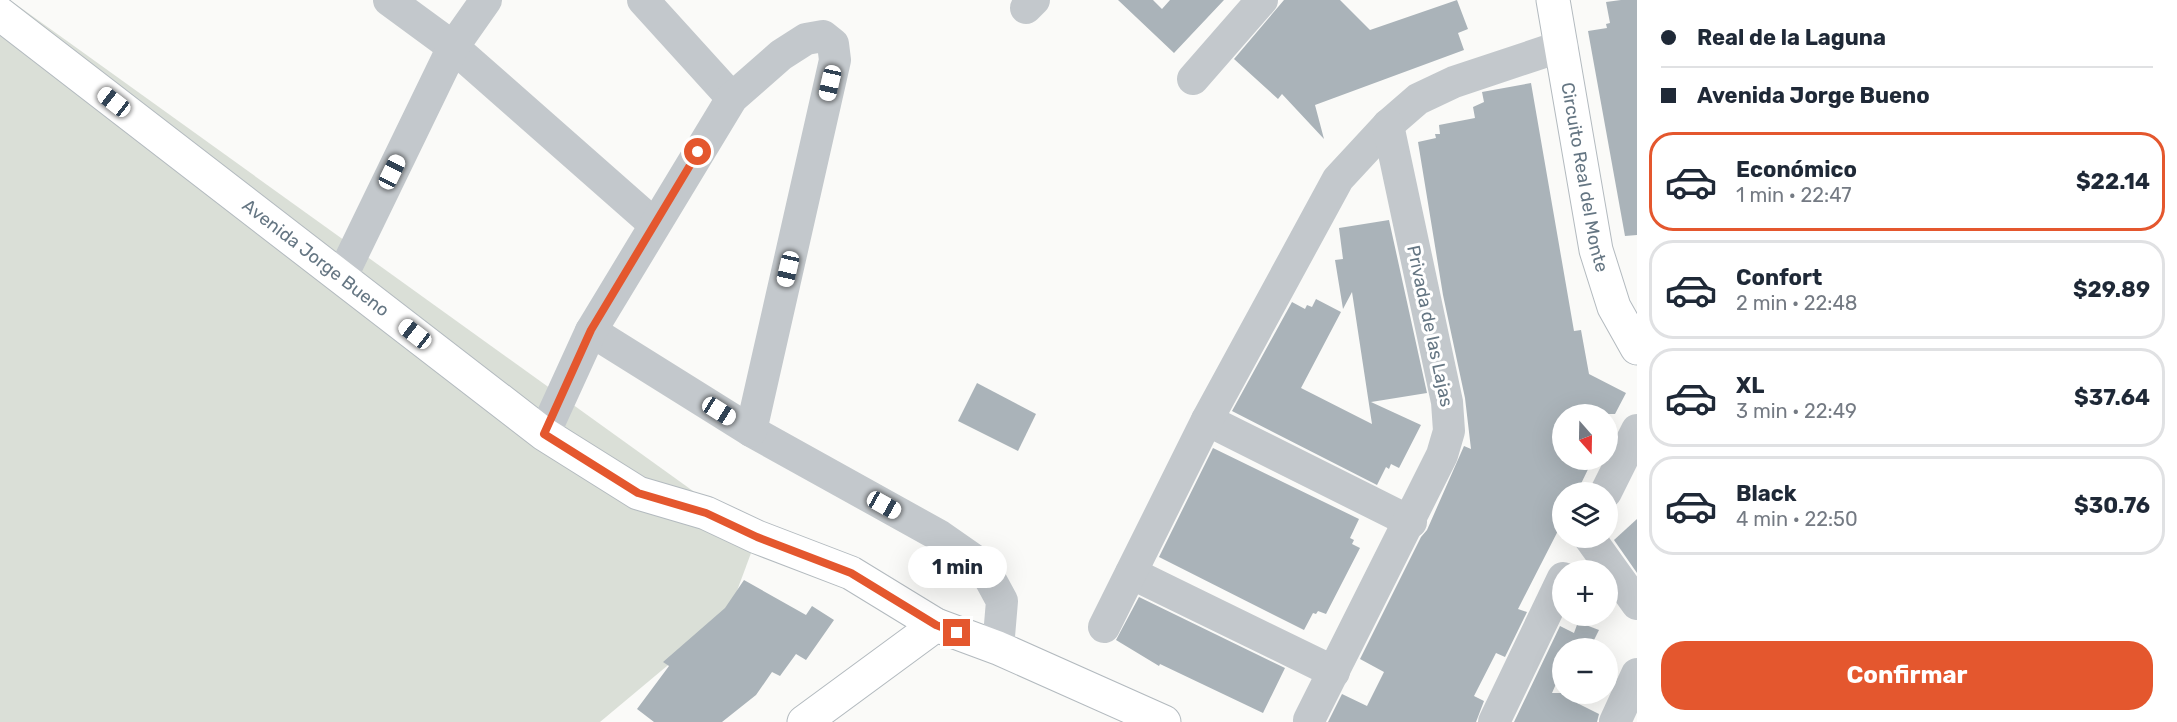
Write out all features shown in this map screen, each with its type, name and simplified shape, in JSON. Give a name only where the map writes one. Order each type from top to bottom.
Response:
[{"type":"street","points":[[388,0],[453,47],[654,224]]},
{"type":"street","points":[[342,276],[453,47],[486,0]]},
{"type":"street","points":[[643,0],[732,98]]},
{"type":"street","points":[[1193,79],[1262,0]]},
{"type":"street","name":"Circuito Real del Monte","points":[[1553,0],[1596,250],[1614,308],[1637,348]]},
{"type":"street","name":"Avenida Jorge Bueno","points":[[0,14],[544,434],[638,493],[706,513],[757,537],[851,573],[936,625],[998,648],[1164,722]]},
{"type":"street","points":[[544,434],[591,330],[732,98],[781,55],[806,39],[823,36],[833,44],[835,60],[751,431]]},
{"type":"street","points":[[1104,627],[1207,420],[1338,179],[1388,125],[1418,99],[1454,82],[1562,46]]},
{"type":"street","name":"Privada de las Lajas","points":[[1309,720],[1411,522],[1442,455],[1449,431],[1447,402],[1388,125]]},
{"type":"street","points":[[591,330],[751,431],[940,536],[983,566],[1002,601],[998,648]]},
{"type":"street","points":[[1207,420],[1411,522]]},
{"type":"street","points":[[1611,482],[1637,430]]},
{"type":"street","points":[[1597,548],[1637,604]]},
{"type":"street","points":[[1131,573],[1334,672]]},
{"type":"street","points":[[1494,722],[1552,602]]},
{"type":"street","points":[[804,722],[936,625]]},
{"type":"street","points":[[1615,722],[1637,674]]},
{"type":"shaded area","points":[[0,0],[10,0],[757,537],[728,615],[600,722],[0,722]]},
{"type":"building","points":[[1118,0],[1153,0],[1162,9],[1170,0],[1224,0],[1174,53]]},
{"type":"building","points":[[1284,0],[1340,0],[1370,30],[1457,0],[1468,29],[1458,33],[1464,50],[1315,105],[1324,139],[1282,94],[1278,99],[1234,59]]},
{"type":"building","points":[[1637,0],[1637,235],[1625,236],[1588,31],[1607,28],[1606,24],[1610,23],[1606,2]]},
{"type":"building","points":[[1531,83],[1574,331],[1581,330],[1589,374],[1626,393],[1618,408],[1618,404],[1552,404],[1552,470],[1588,470],[1582,482],[1552,482],[1552,543],[1518,609],[1527,612],[1505,657],[1496,653],[1474,696],[1484,701],[1476,722],[1328,722],[1342,694],[1367,706],[1384,672],[1360,659],[1421,537],[1427,530],[1464,446],[1471,449],[1465,398],[1443,295],[1418,142],[1436,138],[1435,134],[1440,134],[1439,125],[1475,118],[1473,107],[1484,102],[1482,92]]},
{"type":"building","points":[[1389,220],[1427,393],[1371,402],[1421,425],[1399,468],[1391,464],[1389,469],[1386,467],[1377,485],[1232,411],[1292,302],[1305,309],[1307,305],[1312,307],[1316,299],[1341,312],[1301,388],[1372,424],[1352,292],[1343,309],[1335,260],[1343,259],[1339,228]]},
{"type":"building","points":[[977,383],[1036,414],[1018,451],[958,421]]},
{"type":"building","points":[[1213,448],[1359,519],[1350,538],[1354,540],[1352,544],[1360,548],[1326,614],[1318,611],[1316,614],[1313,613],[1304,630],[1159,557]]},
{"type":"building","points":[[1637,519],[1637,573],[1618,546],[1618,536]]},
{"type":"building","points":[[744,580],[806,615],[812,606],[834,620],[806,660],[796,654],[780,676],[772,672],[756,695],[722,722],[654,722],[637,709],[669,666],[663,662],[725,608]]},
{"type":"building","points":[[1139,597],[1285,668],[1263,713],[1160,664],[1159,666],[1116,640]]},
{"type":"building","points":[[1560,626],[1574,633],[1577,626],[1588,626],[1599,630],[1595,638],[1554,638]]},
{"type":"building","points":[[1552,643],[1552,704],[1579,704],[1599,714],[1597,722],[1514,722]]},
{"type":"route","points":[[698,152],[591,330],[544,434],[638,493],[706,513],[757,537],[851,573],[936,625],[957,633]]}]
